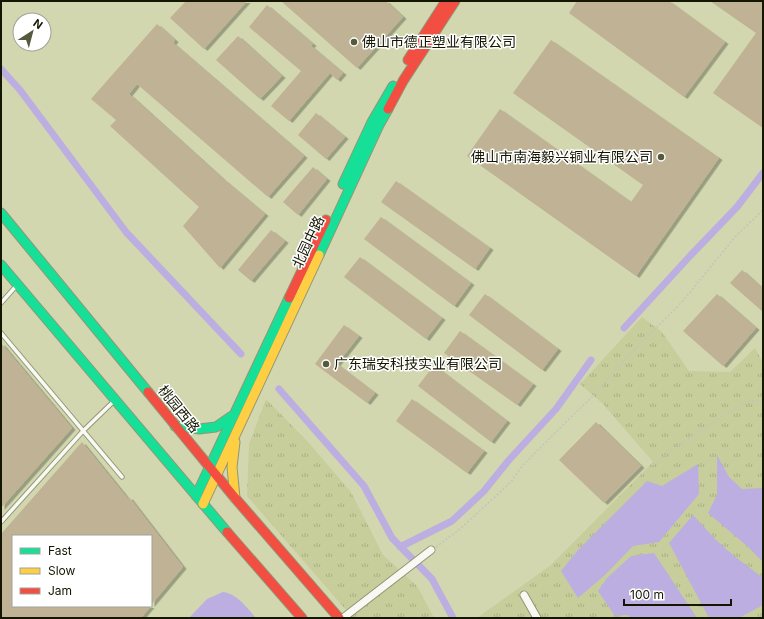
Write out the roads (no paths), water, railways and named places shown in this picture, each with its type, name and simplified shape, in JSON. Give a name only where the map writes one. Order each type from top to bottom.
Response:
[{"type":"street","name":"北园中路","points":[[196,496],[372,122],[397,78],[446,1]]},
{"type":"street","name":"北园中路","points":[[203,504],[379,125],[403,81],[455,1]]},
{"type":"street","name":"桃园西路","points":[[1,213],[234,498],[339,618]]},
{"type":"street","points":[[1,265],[196,496],[302,618]]},
{"type":"street","points":[[175,426],[199,429],[216,427],[234,414]]},
{"type":"street","points":[[234,498],[232,467],[236,432]]},
{"type":"street","points":[[343,618],[431,550]]},
{"type":"street","points":[[524,595],[537,618]]},
{"type":"lane","points":[[1,303],[17,285]]},
{"type":"lane","points":[[1,333],[122,477]]},
{"type":"lane","points":[[1,522],[83,431],[115,400]]},
{"type":"waterway","points":[[1,69],[20,90],[126,232],[241,354]]},
{"type":"waterway","points":[[624,328],[737,207],[763,173]]},
{"type":"waterway","points":[[400,547],[452,521],[484,491],[509,460],[556,409],[591,360]]},
{"type":"waterway","points":[[279,389],[364,486],[392,538],[432,579],[453,618]]},
{"type":"place","name":"佛山市德正塑业有限公司","points":[[354,42]]},
{"type":"place","name":"佛山市南海毅兴铜业有限公司","points":[[661,157]]},
{"type":"place","name":"广东瑞安科技实业有限公司","points":[[326,364]]}]
